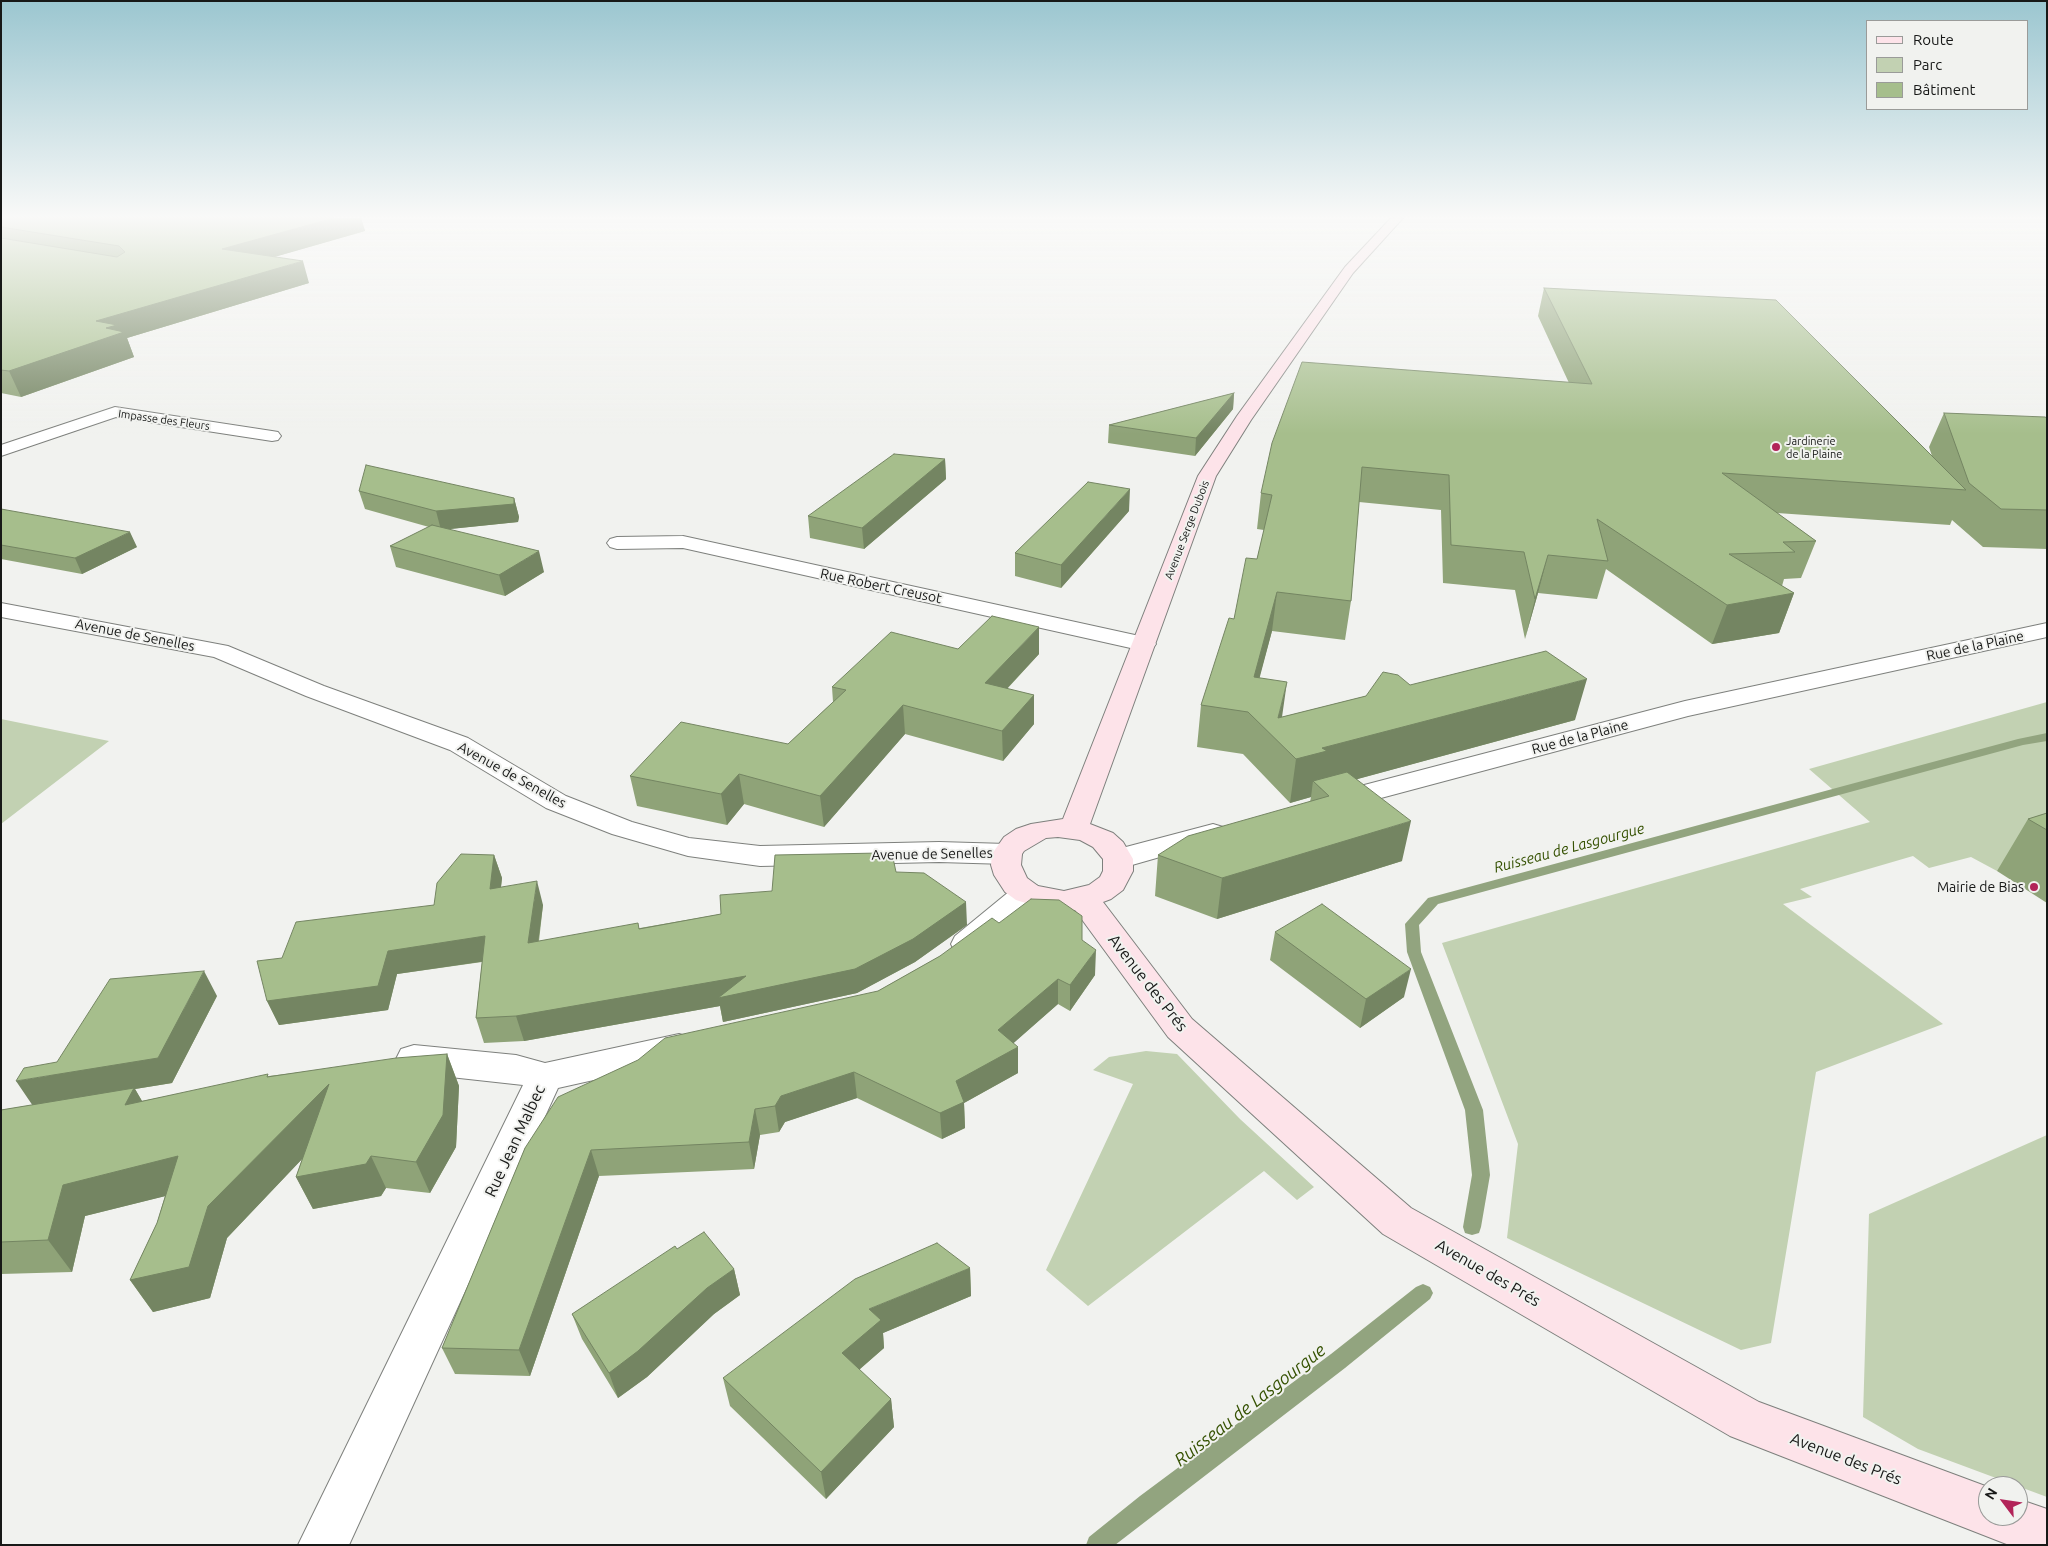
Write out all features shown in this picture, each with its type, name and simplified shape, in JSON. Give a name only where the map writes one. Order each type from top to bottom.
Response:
[{"type":"street","name":"Avenue Serge Dubois","points":[[1074,829],[1207,476],[1243,420],[1335,290]]},
{"type":"street","name":"Impasse des Fleurs","points":[[1,451],[116,412],[272,436]]},
{"type":"street","name":"Rue Robert Creusot","points":[[617,543],[683,542],[1144,644]]},
{"type":"street","name":"Avenue de Senelles","points":[[1,610],[220,651],[315,691],[458,744],[556,802],[622,828],[688,847],[760,856],[939,852],[1007,854]]},
{"type":"street","name":"Rue de la Plaine","points":[[1314,807],[1685,709],[2047,630]]},
{"type":"street","points":[[1118,859],[1239,826]]},
{"type":"street","points":[[1058,828],[1074,829],[1090,833],[1103,840],[1112,849],[1118,859],[1118,871],[1112,883],[1100,892],[1083,898],[1064,901],[1045,899],[1028,893],[1016,885],[1009,875],[1006,865],[1007,854],[1014,844],[1034,833],[1058,828]]},
{"type":"street","points":[[944,961],[981,933],[1028,893]]},
{"type":"street","name":"Avenue des Prés","points":[[1083,898],[1180,1028],[1397,1221],[1746,1420],[1978,1508]]},
{"type":"street","name":"Rue Jean Malbec","points":[[323,1544],[545,1077],[711,1040]]},
{"type":"street","points":[[386,1062],[405,1058],[516,1069],[545,1077]]},
{"type":"street","points":[[2025,1526],[2047,1534]]},
{"type":"green space","points":[[2047,702],[2047,855],[1997,871],[1971,857],[1929,868],[1913,856],[1800,889],[1812,897],[1783,904],[1943,1024],[1816,1072],[1771,1343],[1741,1350],[1507,1238],[1518,1144],[1442,943],[1870,822],[1809,769]]},
{"type":"green space","points":[[1,719],[109,741],[1,824]]},
{"type":"green space","points":[[1146,1051],[1177,1054],[1240,1119],[1314,1187],[1297,1200],[1264,1171],[1088,1306],[1046,1270],[1133,1084],[1093,1070],[1109,1057]]},
{"type":"green space","points":[[2047,1135],[2047,1497],[2028,1490],[2028,1476],[1991,1476],[1918,1449],[1863,1417],[1869,1214]]},
{"type":"building","points":[[1,290],[202,290],[96,321],[117,325],[106,328],[124,332],[9,371],[1,370]]},
{"type":"building","points":[[1545,290],[1586,290],[1776,300],[1966,490],[1722,473],[1816,541],[1783,542],[1795,552],[1729,554],[1794,593],[1727,605],[1597,519],[1608,561],[1548,555],[1535,599],[1524,552],[1451,545],[1449,475],[1362,467],[1351,601],[1277,592],[1254,677],[1287,682],[1278,718],[1366,696],[1383,672],[1398,675],[1410,685],[1546,651],[1587,679],[1322,748],[1327,751],[1296,759],[1248,712],[1201,705],[1229,618],[1234,619],[1246,558],[1257,559],[1272,495],[1261,493],[1272,443],[1302,362],[1592,384]]},
{"type":"building","points":[[1234,393],[1196,438],[1109,425]]},
{"type":"building","points":[[1944,413],[2047,418],[2047,510],[2001,509],[1969,483]]},
{"type":"building","points":[[894,454],[945,459],[862,528],[808,516]]},
{"type":"building","points":[[366,465],[514,498],[514,504],[436,511],[359,491]]},
{"type":"building","points":[[1088,482],[1130,489],[1061,565],[1015,553]]},
{"type":"building","points":[[1,509],[130,532],[75,558],[1,545]]},
{"type":"building","points":[[432,525],[539,551],[499,575],[390,546]]},
{"type":"building","points":[[992,616],[1039,627],[985,683],[1034,695],[1002,731],[903,705],[820,796],[739,774],[721,794],[630,776],[681,722],[788,744],[846,690],[832,687],[891,632],[958,649]]},
{"type":"building","points":[[1347,772],[1411,821],[1222,878],[1158,855],[1188,836],[1329,796],[1313,781]]},
{"type":"building","points":[[2047,813],[2047,830],[2028,819]]},
{"type":"building","points":[[881,853],[893,858],[896,872],[924,873],[966,902],[913,939],[855,969],[718,998],[746,976],[516,1016],[476,1018],[485,936],[388,951],[378,986],[267,1001],[257,961],[282,958],[296,922],[434,905],[437,883],[461,854],[494,855],[490,889],[537,881],[528,943],[638,923],[639,929],[721,914],[720,895],[772,891],[775,855]]},
{"type":"building","points":[[1031,899],[1059,900],[1082,916],[1082,940],[1096,950],[1070,985],[1058,979],[998,1030],[1018,1047],[956,1081],[964,1102],[940,1113],[854,1072],[781,1096],[775,1106],[755,1109],[749,1142],[591,1150],[519,1350],[442,1348],[525,1148],[558,1097],[638,1060],[665,1038],[878,991],[940,956],[992,918],[999,923]]},
{"type":"building","points":[[1322,904],[1411,969],[1366,999],[1275,932]]},
{"type":"building","points":[[204,971],[158,1058],[16,1081],[24,1068],[57,1062],[110,979]]},
{"type":"building","points":[[447,1054],[443,1115],[416,1162],[371,1156],[366,1164],[296,1177],[329,1084],[208,1206],[189,1267],[130,1280],[157,1223],[178,1156],[63,1185],[48,1240],[1,1242],[1,1110],[134,1088],[125,1105],[268,1074],[267,1077],[396,1058]]},
{"type":"building","points":[[704,1232],[734,1269],[707,1288],[638,1351],[609,1373],[572,1314],[675,1246],[677,1249]]},
{"type":"building","points":[[937,1243],[970,1268],[869,1309],[881,1320],[842,1353],[891,1399],[821,1472],[723,1378],[855,1279]]},
{"type":"waterway","name":"Ruisseau de Lasgourgue","points":[[1472,1227],[1481,1175],[1474,1110],[1414,952],[1412,924],[1433,901],[2022,742],[2047,737]]},
{"type":"waterway","name":"Ruisseau de Lasgourgue","points":[[1097,1545],[1148,1504],[1338,1361],[1423,1293]]},
{"type":"place","name":"Jardinerie de la Plaine","points":[[1776,447]]},
{"type":"place","name":"Mairie de Bias","points":[[2034,887]]}]
